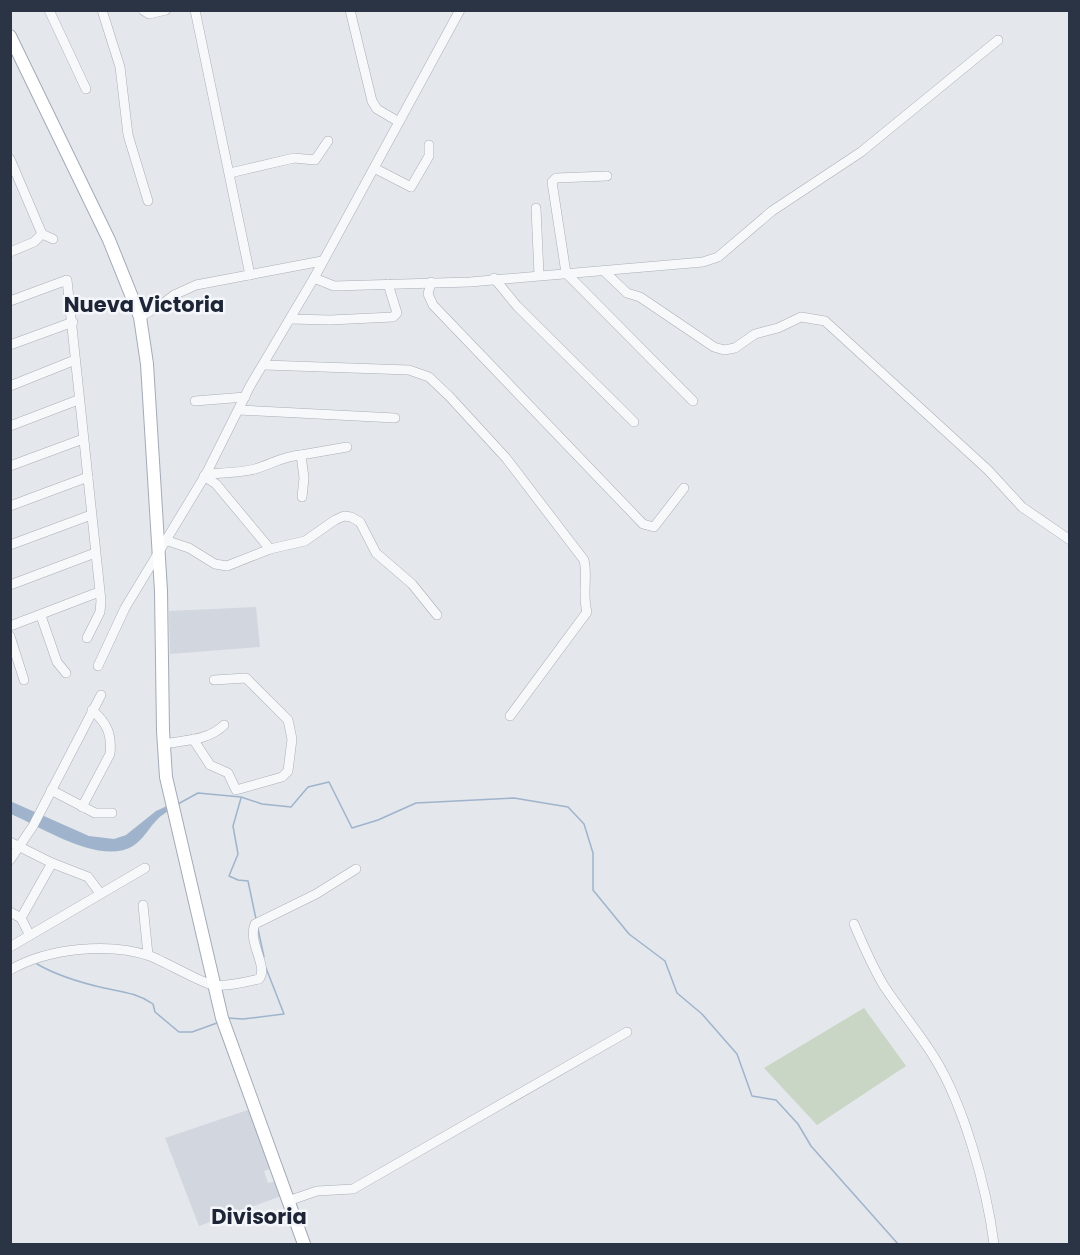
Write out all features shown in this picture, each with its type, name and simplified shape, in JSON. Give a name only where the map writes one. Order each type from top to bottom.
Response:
[{"type":"main road","points":[[10,36],[109,240],[140,317],[147,364],[161,591],[164,744],[170,796],[224,1024],[304,1245]]},
{"type":"street","points":[[49,10],[86,88]]},
{"type":"street","points":[[102,10],[120,67],[128,135],[148,201]]},
{"type":"street","points":[[143,10],[148,14],[166,10]]},
{"type":"street","points":[[195,10],[250,275]]},
{"type":"street","points":[[350,10],[372,101],[377,109],[399,122]]},
{"type":"street","points":[[98,666],[125,608],[205,475],[245,397],[376,169],[460,10]]},
{"type":"street","points":[[314,278],[334,286],[470,282],[494,278],[695,265],[718,257],[779,206],[861,152],[998,40]]},
{"type":"street","points":[[230,173],[294,158],[315,160],[328,141]]},
{"type":"street","points":[[376,169],[411,187],[427,160],[429,145]]},
{"type":"street","points":[[10,159],[42,234],[53,239]]},
{"type":"street","points":[[607,176],[556,178],[552,182],[566,273],[693,400]]},
{"type":"street","points":[[536,207],[539,275]]},
{"type":"street","points":[[10,252],[34,242],[42,234]]},
{"type":"street","points":[[140,317],[189,287],[215,279],[250,275],[322,261]]},
{"type":"street","points":[[604,271],[627,292],[640,297],[719,349],[735,348],[755,334],[778,328],[801,317],[825,321],[988,470],[1022,507],[1070,540]]},
{"type":"street","points":[[494,278],[518,306],[634,422]]},
{"type":"street","points":[[10,301],[67,280],[99,592],[100,612],[87,638]]},
{"type":"street","points":[[432,282],[428,294],[433,305],[643,524],[654,527],[684,488]]},
{"type":"street","points":[[290,319],[393,317],[397,313],[388,284]]},
{"type":"street","points":[[10,345],[73,322]]},
{"type":"street","points":[[10,386],[75,360]]},
{"type":"street","points":[[264,365],[409,370],[429,377],[506,459],[584,560],[587,571],[584,591],[587,612],[510,716]]},
{"type":"street","points":[[195,401],[245,397]]},
{"type":"street","points":[[10,426],[78,400]]},
{"type":"street","points":[[239,410],[394,418]]},
{"type":"street","points":[[10,466],[83,439]]},
{"type":"street","points":[[205,475],[236,473],[268,465],[284,456],[347,447]]},
{"type":"street","points":[[301,455],[304,478],[302,497]]},
{"type":"street","points":[[205,475],[216,484],[270,549]]},
{"type":"street","points":[[10,507],[88,477]]},
{"type":"street","points":[[10,545],[92,515]]},
{"type":"street","points":[[165,540],[189,548],[219,566],[239,562],[270,549],[304,541],[335,520],[344,516],[351,517],[360,522],[376,553],[412,584],[436,615]]},
{"type":"street","points":[[10,585],[96,553]]},
{"type":"street","points":[[10,626],[99,592]]},
{"type":"street","points":[[41,616],[57,662],[66,673]]},
{"type":"street","points":[[10,636],[24,680]]},
{"type":"street","points":[[193,739],[210,765],[228,773],[236,790],[282,777],[288,771],[292,739],[288,720],[246,678],[214,680]]},
{"type":"street","points":[[10,860],[14,844],[33,826],[101,695]]},
{"type":"street","points":[[82,807],[110,754],[111,740],[105,721],[92,710]]},
{"type":"street","points":[[164,744],[216,733],[224,725]]},
{"type":"street","points":[[100,773],[110,778]]},
{"type":"street","points":[[51,790],[95,813],[112,813]]},
{"type":"street","points":[[14,844],[52,864],[88,878],[100,893]]},
{"type":"street","points":[[21,918],[52,864]]},
{"type":"street","points":[[13,945],[145,868]]},
{"type":"street","points":[[10,970],[30,961],[88,950],[120,950],[148,955],[213,985],[259,979],[262,970],[251,934],[255,924],[316,894],[356,869]]},
{"type":"street","points":[[143,905],[148,955]]},
{"type":"street","points":[[10,912],[21,918],[29,934]]},
{"type":"street","points":[[854,924],[884,985],[935,1058],[962,1117],[984,1196],[994,1245]]},
{"type":"street","points":[[288,1201],[316,1191],[353,1189],[627,1032]]},
{"type":"shaded area","points":[[256,607],[260,647],[170,654],[169,611]]},
{"type":"shaded area","points":[[257,1107],[276,1167],[264,1171],[268,1183],[279,1180],[284,1195],[199,1226],[165,1138]]},
{"type":"green space","points":[[864,1008],[906,1066],[817,1125],[764,1068]]},
{"type":"water","points":[[10,801],[89,836],[114,839],[126,835],[156,811],[169,805],[169,811],[158,818],[133,846],[120,851],[105,851],[71,842],[11,814]]},
{"type":"waterway","points":[[178,804],[198,793],[241,797],[262,804],[291,807],[308,787],[329,782],[352,828],[378,820],[416,803],[514,798],[568,807],[584,824],[593,853],[593,890],[629,934],[665,961],[677,993],[702,1014],[737,1054],[752,1096],[776,1100],[798,1124],[811,1146],[898,1244]]},
{"type":"waterway","points":[[241,798],[233,826],[238,854],[229,876],[248,881],[256,919]]},
{"type":"waterway","points":[[258,929],[264,957]]},
{"type":"waterway","points":[[37,964],[78,981],[141,997],[153,1004],[155,1012],[179,1032],[192,1032],[217,1023]]},
{"type":"waterway","points":[[227,1018],[243,1019],[284,1014],[266,968]]},
{"type":"district","name":"Nueva Victoria","points":[[144,304]]},
{"type":"district","name":"Divisoria","points":[[259,1216]]}]
